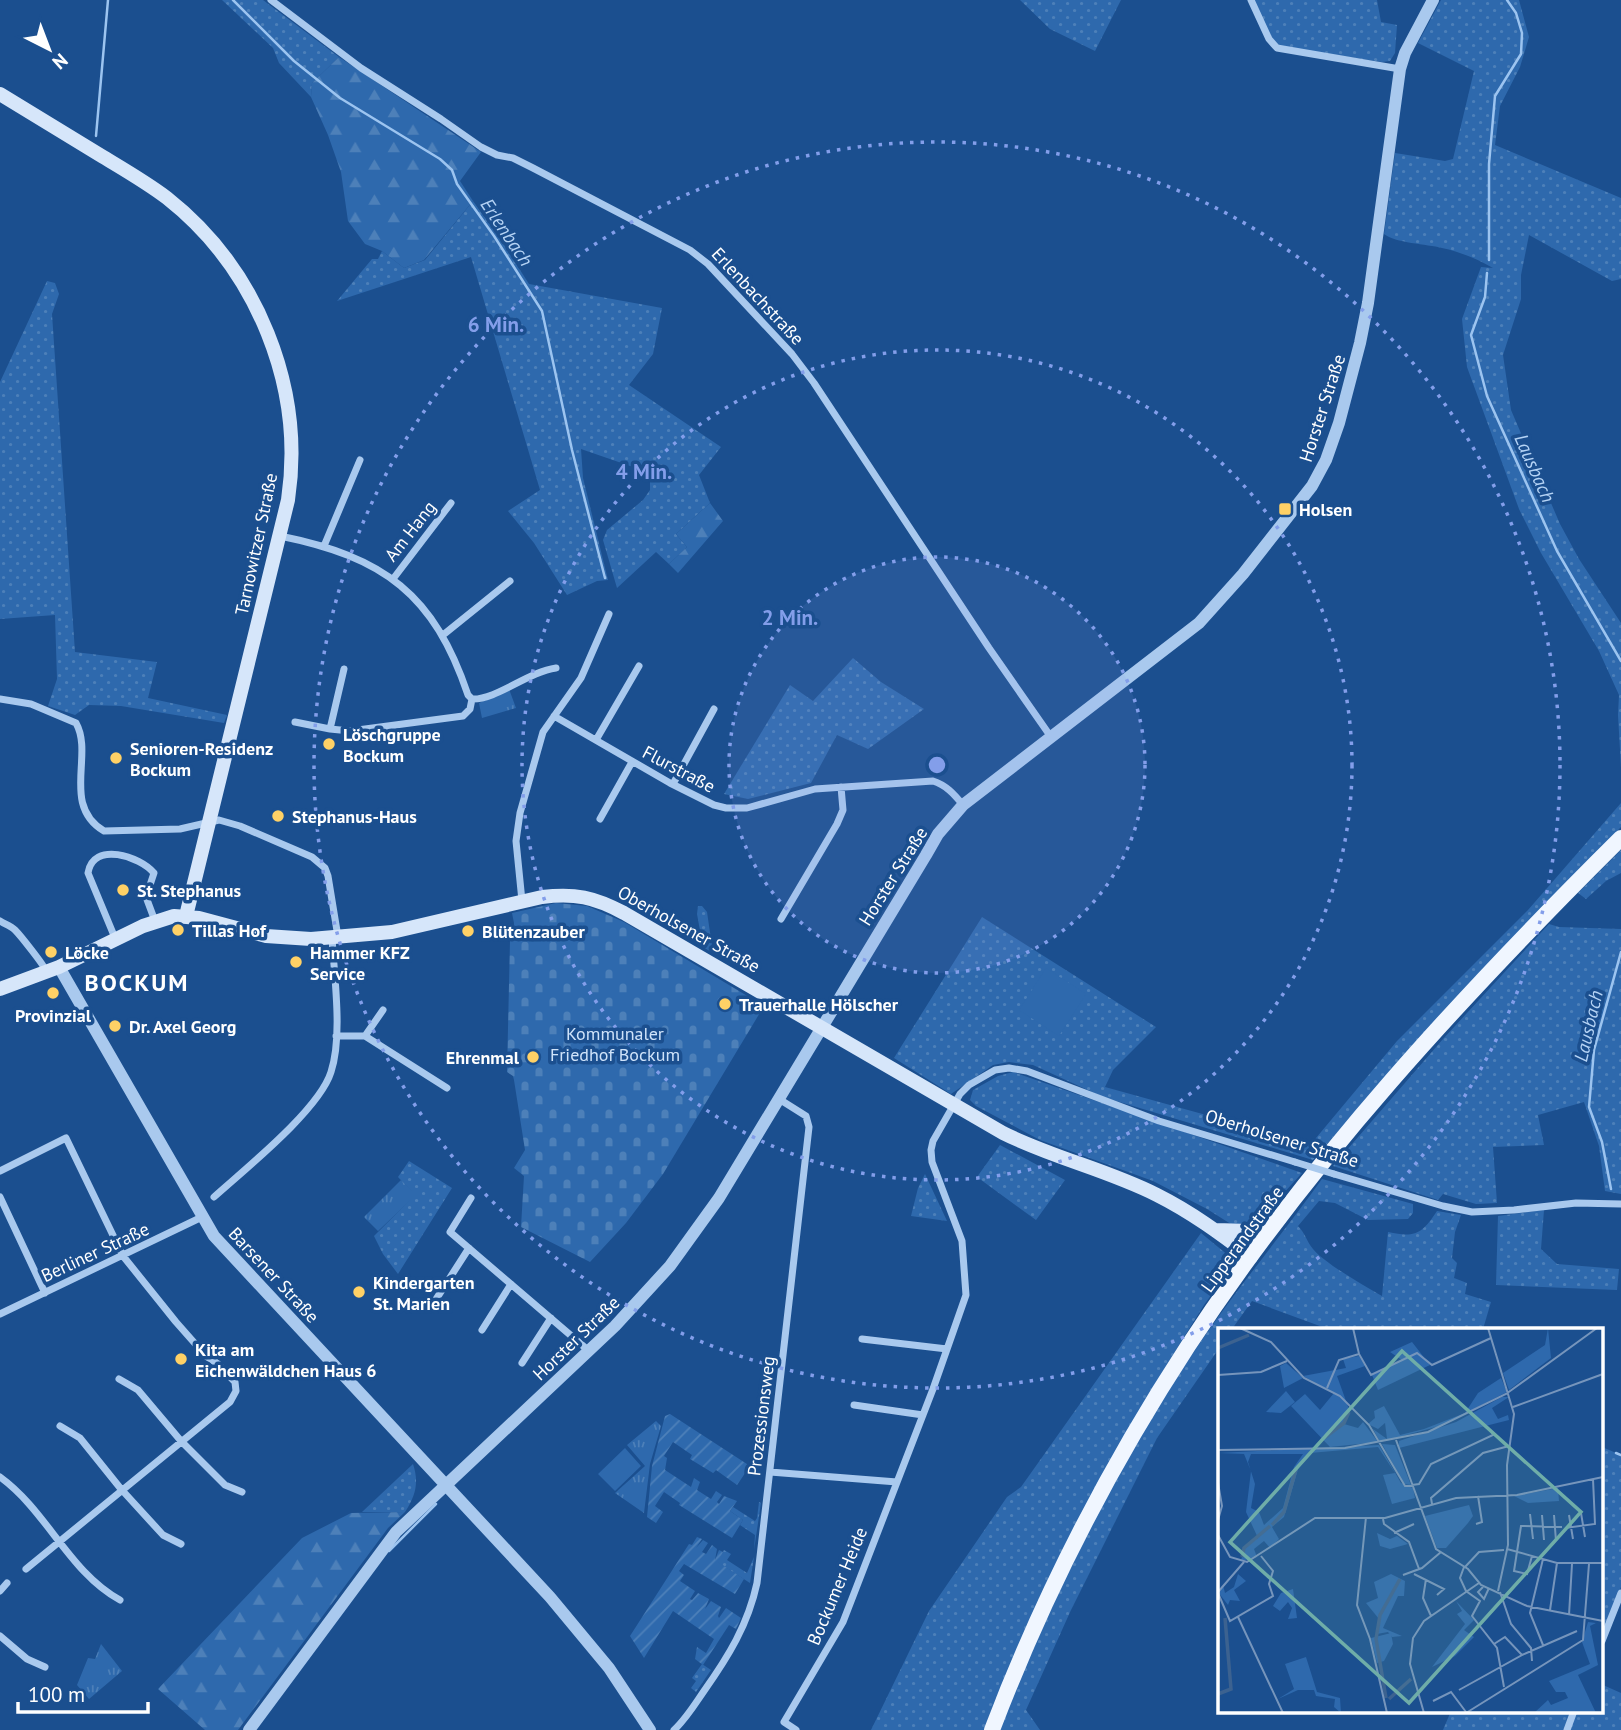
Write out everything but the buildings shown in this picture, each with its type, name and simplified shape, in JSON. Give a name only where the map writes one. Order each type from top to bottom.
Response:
[{"type":"main road","name":"Tarnowitzer Straße","points":[[0,94],[169,200],[215,245],[241,280],[272,343],[282,374],[292,438],[291,479],[280,536],[186,916]]},
{"type":"main road","name":"Lipperandstraße","points":[[992,1730],[1036,1624],[1081,1529],[1156,1397],[1251,1257],[1328,1157],[1473,990],[1621,838]]},
{"type":"main road","name":"Oberholsener Straße","points":[[186,916],[266,936],[292,939],[392,932],[522,901],[561,895],[583,896],[596,900],[635,919],[953,1106],[1034,1149],[1157,1195],[1215,1230],[1251,1257]]},
{"type":"main road","points":[[0,989],[52,969],[155,922],[174,916],[186,916]]},
{"type":"main road","points":[[1215,1230],[1250,1231],[1280,1218]]},
{"type":"street","name":"Erlenbachstraße","points":[[271,0],[360,68],[441,119],[481,148],[513,158],[690,250],[708,264],[792,354],[814,383],[989,648],[1052,738]]},
{"type":"street","points":[[1251,0],[1269,39],[1277,48],[1400,69]]},
{"type":"street","name":"Horster Straße","points":[[249,1730],[396,1532],[641,1300],[692,1238],[938,834],[963,805],[1199,623],[1227,594],[1276,534],[1320,473],[1339,423],[1363,330],[1400,69],[1405,53],[1433,0]]},
{"type":"street","points":[[324,545],[360,460]]},
{"type":"street","name":"Am Hang","points":[[393,579],[451,503]]},
{"type":"street","name":"Am Hang","points":[[280,536],[324,545],[361,560],[393,579],[418,603],[443,635],[472,699]]},
{"type":"street","points":[[443,635],[510,581]]},
{"type":"street","points":[[522,901],[516,853],[520,813],[543,732],[581,678],[609,614]]},
{"type":"street","points":[[596,740],[639,666]]},
{"type":"street","points":[[295,722],[350,731],[463,716],[470,709],[472,699],[491,695],[545,670],[556,668]]},
{"type":"street","points":[[330,729],[344,669]]},
{"type":"street","points":[[0,699],[31,704],[76,723],[80,736],[80,789],[84,809],[97,827],[104,831],[180,829],[219,820],[240,826],[317,860],[325,868],[335,937],[337,1035],[331,1074],[302,1115],[214,1197]]},
{"type":"street","points":[[673,784],[715,709]]},
{"type":"street","name":"Flurstraße","points":[[554,716],[632,762],[714,805],[747,808],[815,789],[933,781],[941,783],[963,805]]},
{"type":"street","points":[[600,820],[632,762]]},
{"type":"street","points":[[782,919],[837,824],[843,810],[841,787]]},
{"type":"street","points":[[115,938],[88,873],[93,862],[107,855],[131,857],[154,873],[146,897],[155,922]]},
{"type":"street","points":[[0,921],[15,930],[27,948],[52,969]]},
{"type":"street","name":"Barsener Straße","points":[[52,969],[202,1217],[222,1245],[581,1632],[609,1668],[650,1730]]},
{"type":"street","points":[[365,1036],[383,1010]]},
{"type":"street","points":[[337,1035],[365,1036],[447,1088]]},
{"type":"street","name":"Oberholsener Straße","points":[[953,1106],[969,1085],[995,1070],[1027,1071],[1159,1121],[1443,1206],[1472,1212],[1576,1203],[1621,1204]]},
{"type":"street","name":"Prozessionsweg","points":[[674,1730],[727,1656],[747,1618],[757,1584],[809,1127],[806,1116],[779,1099]]},
{"type":"street","name":"Bockumer Heide","points":[[796,1730],[784,1722],[844,1622],[966,1295],[966,1265],[957,1224],[932,1162],[931,1150],[938,1130],[953,1106]]},
{"type":"street","points":[[0,1171],[66,1138],[123,1256],[206,1356],[235,1382],[236,1391],[230,1402],[26,1569]]},
{"type":"street","points":[[0,1197],[45,1293]]},
{"type":"street","points":[[471,1198],[450,1232],[589,1351]]},
{"type":"street","name":"Berliner Straße","points":[[0,1314],[202,1217]]},
{"type":"street","points":[[433,1304],[469,1248]]},
{"type":"street","points":[[482,1330],[511,1284]]},
{"type":"street","points":[[523,1363],[551,1318]]},
{"type":"street","points":[[862,1339],[947,1349]]},
{"type":"street","points":[[119,1379],[138,1390],[181,1441],[225,1485],[242,1492]]},
{"type":"street","points":[[854,1405],[923,1415]]},
{"type":"street","points":[[61,1426],[80,1438],[163,1535],[181,1544]]},
{"type":"street","points":[[770,1472],[897,1482]]},
{"type":"street","points":[[0,1477],[16,1489],[58,1541],[103,1590],[120,1600]]},
{"type":"street","points":[[0,1591],[7,1583]]},
{"type":"street","points":[[1604,1636],[1621,1593]]},
{"type":"street","points":[[0,1636],[27,1659],[45,1667]]},
{"type":"street","points":[[1567,1730],[1574,1712]]},
{"type":"green space","points":[[222,0],[263,0],[339,57],[312,83],[311,97],[279,63],[273,48]]},
{"type":"green space","points":[[1020,0],[1121,0],[1095,51],[1050,29]]},
{"type":"green space","points":[[1254,0],[1377,0],[1381,22],[1397,25],[1395,53],[1390,61],[1382,62],[1282,47],[1268,33]]},
{"type":"green space","points":[[1441,0],[1519,0],[1529,37],[1520,67],[1500,106],[1495,145],[1621,198],[1621,279],[1612,281],[1529,235],[1521,275],[1521,299],[1503,355],[1511,410],[1560,524],[1579,559],[1621,623],[1621,767],[1619,695],[1599,651],[1541,553],[1519,509],[1467,367],[1462,319],[1481,267],[1493,268],[1456,252],[1403,241],[1384,234],[1395,153],[1445,161],[1453,159],[1474,71],[1418,43]]},
{"type":"green space","points":[[339,57],[481,152],[460,181],[473,201],[424,260],[404,268],[382,251],[365,244],[348,221],[341,172],[311,97],[312,83]]},
{"type":"green space","points":[[473,201],[529,284],[662,308],[653,354],[629,385],[721,447],[699,475],[710,503],[676,534],[687,547],[669,564],[656,552],[617,588],[603,540],[607,530],[643,500],[650,490],[650,468],[633,467],[581,449],[583,478],[608,580],[597,581],[567,595],[534,543],[508,511],[540,490],[471,257],[337,301],[372,259],[378,259],[382,251],[404,268],[425,260]]},
{"type":"green space","points":[[47,281],[55,283],[59,294],[52,314],[75,652],[157,662],[148,698],[227,715],[224,723],[121,706],[89,705],[75,715],[48,706],[57,679],[55,615],[0,619],[0,382]]},
{"type":"green space","points":[[710,503],[723,521],[678,573],[669,564],[687,547],[676,534]]},
{"type":"green space","points":[[853,658],[881,682],[924,709],[868,749],[837,735],[811,783],[748,799],[724,794],[790,685],[813,701]]},
{"type":"green space","points":[[509,689],[516,708],[482,718],[479,703]]},
{"type":"green space","points":[[1621,803],[1621,827],[1464,991],[1313,1160],[1103,1097],[1033,1065],[1009,1062],[993,1065],[951,1094],[894,1058],[982,917],[1156,1027],[1113,1070],[1105,1087],[1311,1144],[1397,1041],[1528,910]]},
{"type":"green space","points":[[1621,850],[1621,873],[1606,881],[1586,899],[1578,893]]},
{"type":"green space","name":"Kommunaler Friedhof Bockum","points":[[556,903],[587,906],[624,922],[764,1006],[663,1174],[626,1223],[590,1262],[521,1227],[524,1176],[514,1168],[525,1150],[514,1080],[507,1072],[510,941],[513,941],[514,923],[512,913]]},
{"type":"green space","points":[[698,906],[702,906],[707,912],[713,953],[703,947]]},
{"type":"green space","points":[[1549,924],[1559,927],[1621,929],[1621,1194],[1605,1191],[1599,1146],[1584,1102],[1538,1115],[1544,1145],[1493,1147],[1497,1203],[1476,1204],[1443,1194],[1438,1200],[1333,1166],[1443,1039]]},
{"type":"green space","points":[[1046,968],[1086,994],[1059,1036],[1019,1010]]},
{"type":"green space","points":[[1013,1072],[1302,1173],[1260,1219],[1251,1224],[1234,1226],[1153,1181],[1040,1140],[976,1106],[970,1100],[973,1090],[998,1076]]},
{"type":"green space","points":[[1000,1145],[1065,1180],[1036,1220],[977,1177]]},
{"type":"green space","points":[[409,1161],[452,1188],[398,1274],[374,1236],[415,1195],[398,1177]]},
{"type":"green space","points":[[925,1174],[947,1221],[911,1216],[918,1188]]},
{"type":"green space","points":[[1322,1179],[1413,1204],[1413,1213],[1408,1219],[1368,1220],[1335,1203],[1319,1201],[1298,1226],[1318,1255],[1326,1261],[1382,1296],[1388,1232],[1417,1232],[1427,1225],[1437,1211],[1461,1215],[1455,1232],[1452,1258],[1457,1263],[1454,1278],[1467,1283],[1465,1294],[1491,1302],[1483,1328],[1325,1328],[1252,1301],[1233,1328],[1218,1328],[1218,1350],[1157,1438],[1071,1610],[1026,1710],[1040,1730],[999,1730],[1059,1591],[1104,1501],[1154,1414],[1232,1298]]},
{"type":"green space","points":[[401,1180],[416,1195],[378,1231],[364,1217]]},
{"type":"green space","points":[[1544,1210],[1541,1249],[1557,1264],[1619,1269],[1617,1290],[1496,1285],[1498,1216]]},
{"type":"green space","points":[[1201,1233],[1229,1256],[1229,1270],[1151,1390],[996,1698],[984,1730],[871,1730],[929,1611],[1007,1497],[1021,1487]]},
{"type":"green space","points":[[670,1414],[750,1466],[737,1485],[716,1470],[713,1473],[690,1459],[692,1455],[673,1442],[664,1456],[667,1458],[665,1470],[691,1487],[694,1478],[700,1482],[697,1490],[711,1499],[716,1491],[722,1495],[717,1502],[719,1504],[724,1496],[737,1501],[730,1511],[743,1520],[732,1538],[679,1505],[680,1503],[664,1492],[655,1506],[663,1512],[656,1523],[647,1517],[652,1466],[665,1416]]},
{"type":"green space","points":[[656,1421],[661,1426],[650,1464],[644,1513],[615,1493],[645,1466],[627,1445]]},
{"type":"green space","points":[[625,1448],[641,1466],[615,1491],[598,1474]]},
{"type":"green space","points":[[1604,1448],[1621,1455],[1621,1587],[1604,1630]]},
{"type":"green space","points":[[413,1464],[415,1488],[405,1512],[362,1512]]},
{"type":"green space","points":[[759,1502],[754,1550],[755,1535],[740,1525],[743,1520],[730,1511],[733,1507],[755,1521]]},
{"type":"green space","points":[[405,1512],[388,1528],[238,1730],[205,1730],[158,1689],[302,1538],[351,1513]]},
{"type":"green space","points":[[697,1537],[702,1539],[696,1548],[703,1540],[708,1543],[702,1552],[706,1554],[712,1545],[717,1549],[715,1560],[719,1550],[723,1552],[718,1562],[744,1579],[735,1594],[684,1564],[679,1571],[684,1575],[680,1581],[695,1591],[690,1599],[698,1593],[709,1599],[705,1609],[711,1601],[721,1607],[719,1618],[726,1608],[741,1618],[736,1629],[729,1625],[703,1665],[695,1659],[697,1647],[706,1653],[714,1639],[673,1611],[644,1658],[630,1636],[689,1544],[692,1545]]},
{"type":"green space","points":[[724,1550],[731,1554],[727,1560],[747,1573],[754,1557],[750,1583],[717,1562]]},
{"type":"green space","points":[[101,1644],[122,1671],[89,1699],[77,1685],[88,1658],[95,1659]]},
{"type":"green space","points":[[702,1664],[711,1670],[696,1692],[691,1688],[696,1681],[692,1678]]},
{"type":"green space","points":[[1604,1685],[1621,1693],[1621,1730],[1569,1730],[1577,1712],[1604,1712]]},
{"type":"green space","points":[[1451,1712],[1572,1712],[1564,1730],[1443,1730]]},
{"type":"waterway","points":[[96,136],[108,0]]},
{"type":"waterway","name":"Erlenbach","points":[[233,0],[294,61],[340,98],[440,159],[452,170],[457,184],[542,311],[572,450],[605,578]]},
{"type":"waterway","name":"Lausbach","points":[[1489,260],[1489,164],[1495,96],[1521,54],[1522,33],[1516,13],[1507,0]]},
{"type":"waterway","name":"Lausbach","points":[[1487,273],[1485,297],[1471,335],[1487,396],[1557,551],[1621,661]]},
{"type":"waterway","name":"Lausbach","points":[[1611,1189],[1602,1142],[1589,1107],[1594,1050],[1621,952]]},
{"type":"waterway","points":[[1616,1453],[1621,1455]]},
{"type":"waterway","points":[[389,1551],[436,1504]]},
{"type":"place","name":"Holsen","points":[[1285,509]]},
{"type":"place","name":"Löschgruppe Bockum","points":[[329,744]]},
{"type":"place","name":"Senioren-Residenz Bockum","points":[[116,758]]},
{"type":"place","name":"Stephanus-Haus","points":[[278,816]]},
{"type":"place","name":"St. Stephanus","points":[[123,890]]},
{"type":"place","name":"Tillas Hof","points":[[178,930]]},
{"type":"place","name":"Blütenzauber","points":[[468,931]]},
{"type":"place","name":"Löcke","points":[[51,952]]},
{"type":"place","name":"Hammer KFZ Service","points":[[296,962]]},
{"type":"place","name":"Provinzial","points":[[53,993]]},
{"type":"place","name":"Trauerhalle Hölscher","points":[[725,1004]]},
{"type":"place","name":"Dr. Axel Georg","points":[[115,1026]]},
{"type":"place","name":"Ehrenmal","points":[[533,1057]]},
{"type":"place","name":"Kindergarten St. Marien","points":[[359,1292]]},
{"type":"place","name":"Kita am Eichenwäldchen Haus 6","points":[[181,1359]]},
{"type":"district","name":"BOCKUM","points":[[137,982]]}]
